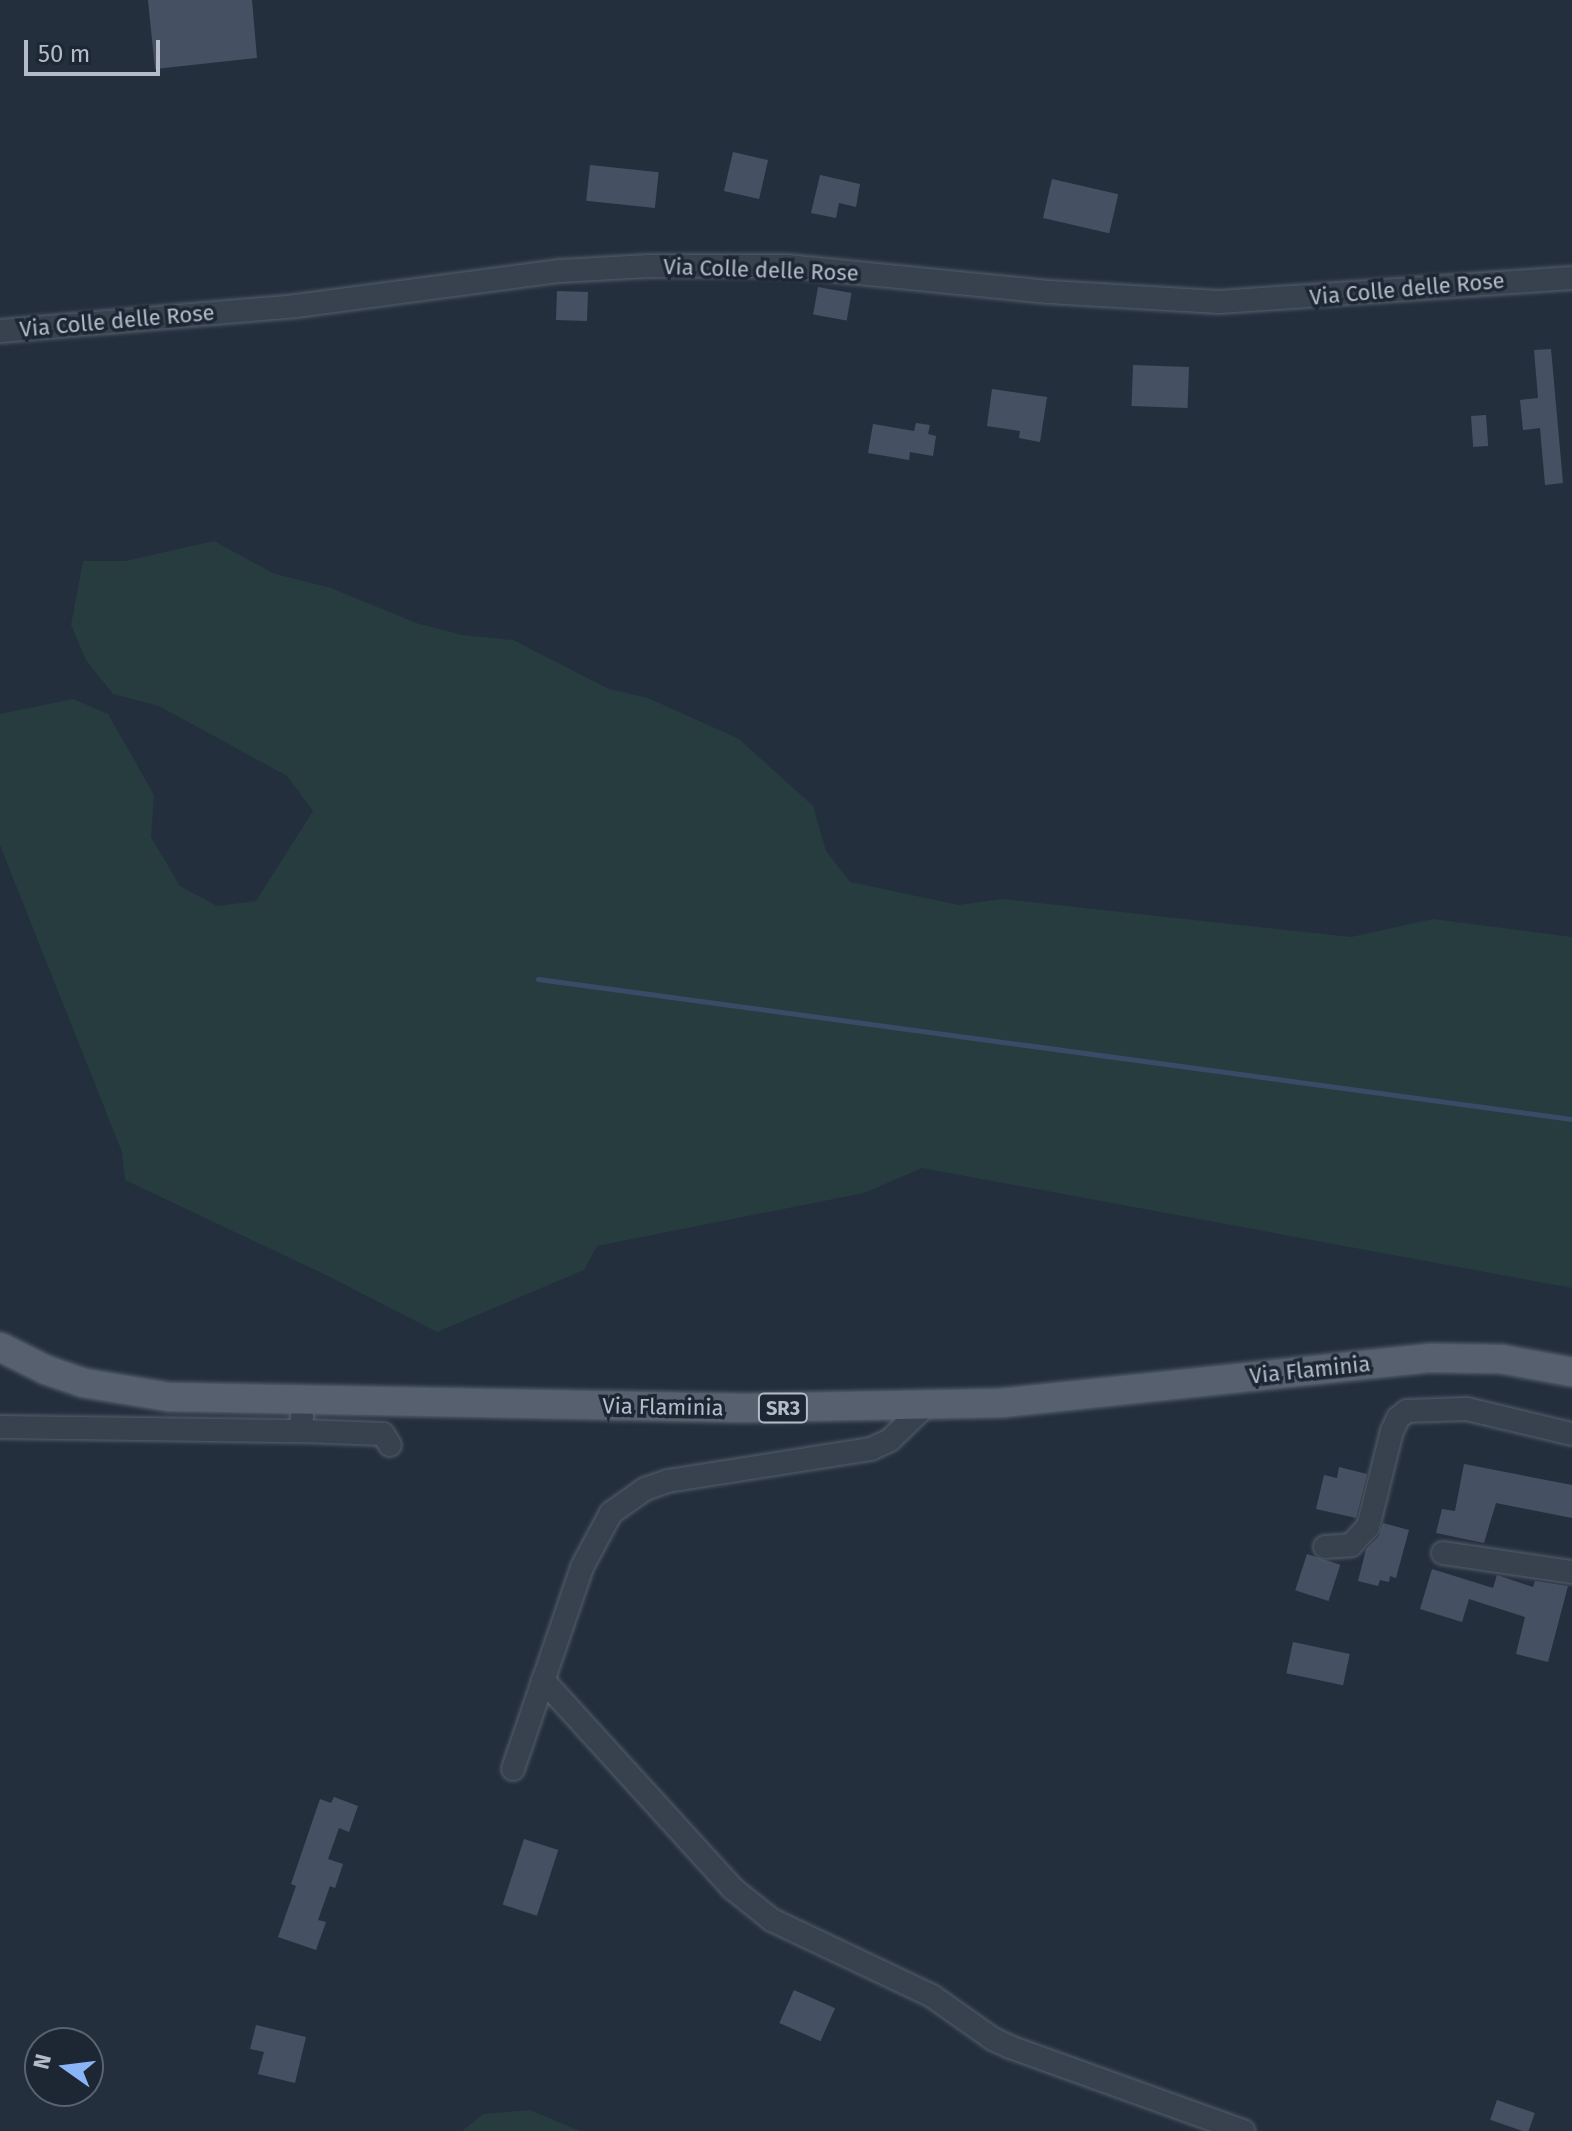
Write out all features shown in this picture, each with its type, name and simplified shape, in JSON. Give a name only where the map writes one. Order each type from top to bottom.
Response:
[{"type":"main road","name":"Via Flaminia","points":[[0,1347],[66,1377],[126,1391],[190,1398],[745,1408],[924,1407],[1097,1394],[1431,1358],[1501,1359],[1572,1372]]},
{"type":"street","name":"Via Colle delle Rose","points":[[0,331],[296,306],[560,271],[649,266],[788,266],[1049,292],[1219,302],[1572,278]]},
{"type":"street","points":[[301,1431],[304,1400]]},
{"type":"street","points":[[513,1769],[589,1549],[611,1513],[627,1499],[668,1481],[871,1449],[890,1440],[924,1407]]},
{"type":"street","points":[[1325,1547],[1351,1545],[1368,1527],[1392,1431],[1398,1418],[1407,1411],[1467,1409],[1572,1434]]},
{"type":"street","points":[[0,1427],[45,1424],[383,1434],[390,1445]]},
{"type":"street","points":[[1443,1553],[1572,1572]]},
{"type":"street","points":[[543,1680],[732,1888],[772,1920],[932,1996],[993,2039],[1010,2047],[1243,2131]]},
{"type":"green space","points":[[214,541],[275,574],[331,588],[416,623],[462,635],[513,640],[609,689],[648,698],[739,739],[813,806],[826,851],[850,882],[959,905],[1002,899],[1351,937],[1433,919],[1572,937],[1572,1288],[922,1168],[864,1193],[597,1246],[584,1270],[437,1332],[326,1275],[125,1180],[122,1152],[0,845],[0,714],[73,699],[108,714],[154,795],[151,837],[180,886],[217,906],[256,901],[313,811],[287,776],[159,706],[113,694],[86,660],[71,625],[83,561],[125,561]]},
{"type":"green space","points":[[530,2110],[580,2131],[462,2131],[483,2114]]},
{"type":"building","points":[[148,0],[252,0],[257,58],[155,69]]},
{"type":"building","points":[[733,152],[768,160],[759,199],[724,191]]},
{"type":"building","points":[[590,165],[659,172],[655,208],[586,201]]},
{"type":"building","points":[[820,175],[860,184],[856,207],[839,203],[836,218],[811,213]]},
{"type":"building","points":[[1052,179],[1118,194],[1109,233],[1043,218]]},
{"type":"building","points":[[818,287],[851,293],[847,320],[813,315]]},
{"type":"building","points":[[557,291],[588,292],[587,321],[556,320]]},
{"type":"building","points":[[1551,349],[1563,483],[1545,485],[1540,428],[1523,430],[1520,400],[1538,398],[1534,350]]},
{"type":"building","points":[[1133,365],[1189,367],[1188,408],[1132,406]]},
{"type":"building","points":[[992,389],[1047,397],[1040,442],[1019,438],[1020,431],[987,426]]},
{"type":"building","points":[[1486,415],[1488,446],[1473,447],[1471,416]]},
{"type":"building","points":[[916,423],[930,425],[928,434],[936,436],[933,456],[910,452],[909,460],[868,453],[873,424],[914,431]]},
{"type":"building","points":[[1464,1464],[1572,1485],[1572,1518],[1496,1503],[1484,1543],[1436,1533],[1442,1509],[1455,1511]]},
{"type":"building","points":[[1339,1467],[1367,1474],[1356,1518],[1316,1509],[1324,1475],[1337,1478]]},
{"type":"building","points":[[1383,1523],[1409,1530],[1396,1578],[1390,1576],[1389,1582],[1380,1580],[1378,1586],[1358,1581],[1366,1549],[1379,1536]]},
{"type":"building","points":[[1307,1554],[1340,1565],[1329,1601],[1295,1590]]},
{"type":"building","points":[[1432,1569],[1493,1588],[1497,1575],[1533,1587],[1535,1581],[1568,1586],[1548,1662],[1516,1654],[1525,1617],[1469,1599],[1462,1622],[1420,1609]]},
{"type":"building","points":[[1293,1642],[1350,1654],[1343,1685],[1286,1673]]},
{"type":"building","points":[[334,1797],[358,1806],[349,1832],[339,1828],[328,1859],[343,1864],[335,1888],[330,1886],[318,1920],[326,1922],[316,1950],[278,1937],[296,1886],[291,1884],[320,1799],[331,1803]]},
{"type":"building","points":[[524,1839],[558,1850],[537,1916],[503,1905]]},
{"type":"building","points":[[794,1990],[835,2008],[820,2041],[779,2023]]},
{"type":"building","points":[[256,2025],[306,2037],[295,2083],[258,2074],[264,2052],[250,2049]]},
{"type":"building","points":[[1497,2100],[1535,2113],[1529,2131],[1490,2120]]},
{"type":"waterway","points":[[538,979],[1572,1119]]}]
